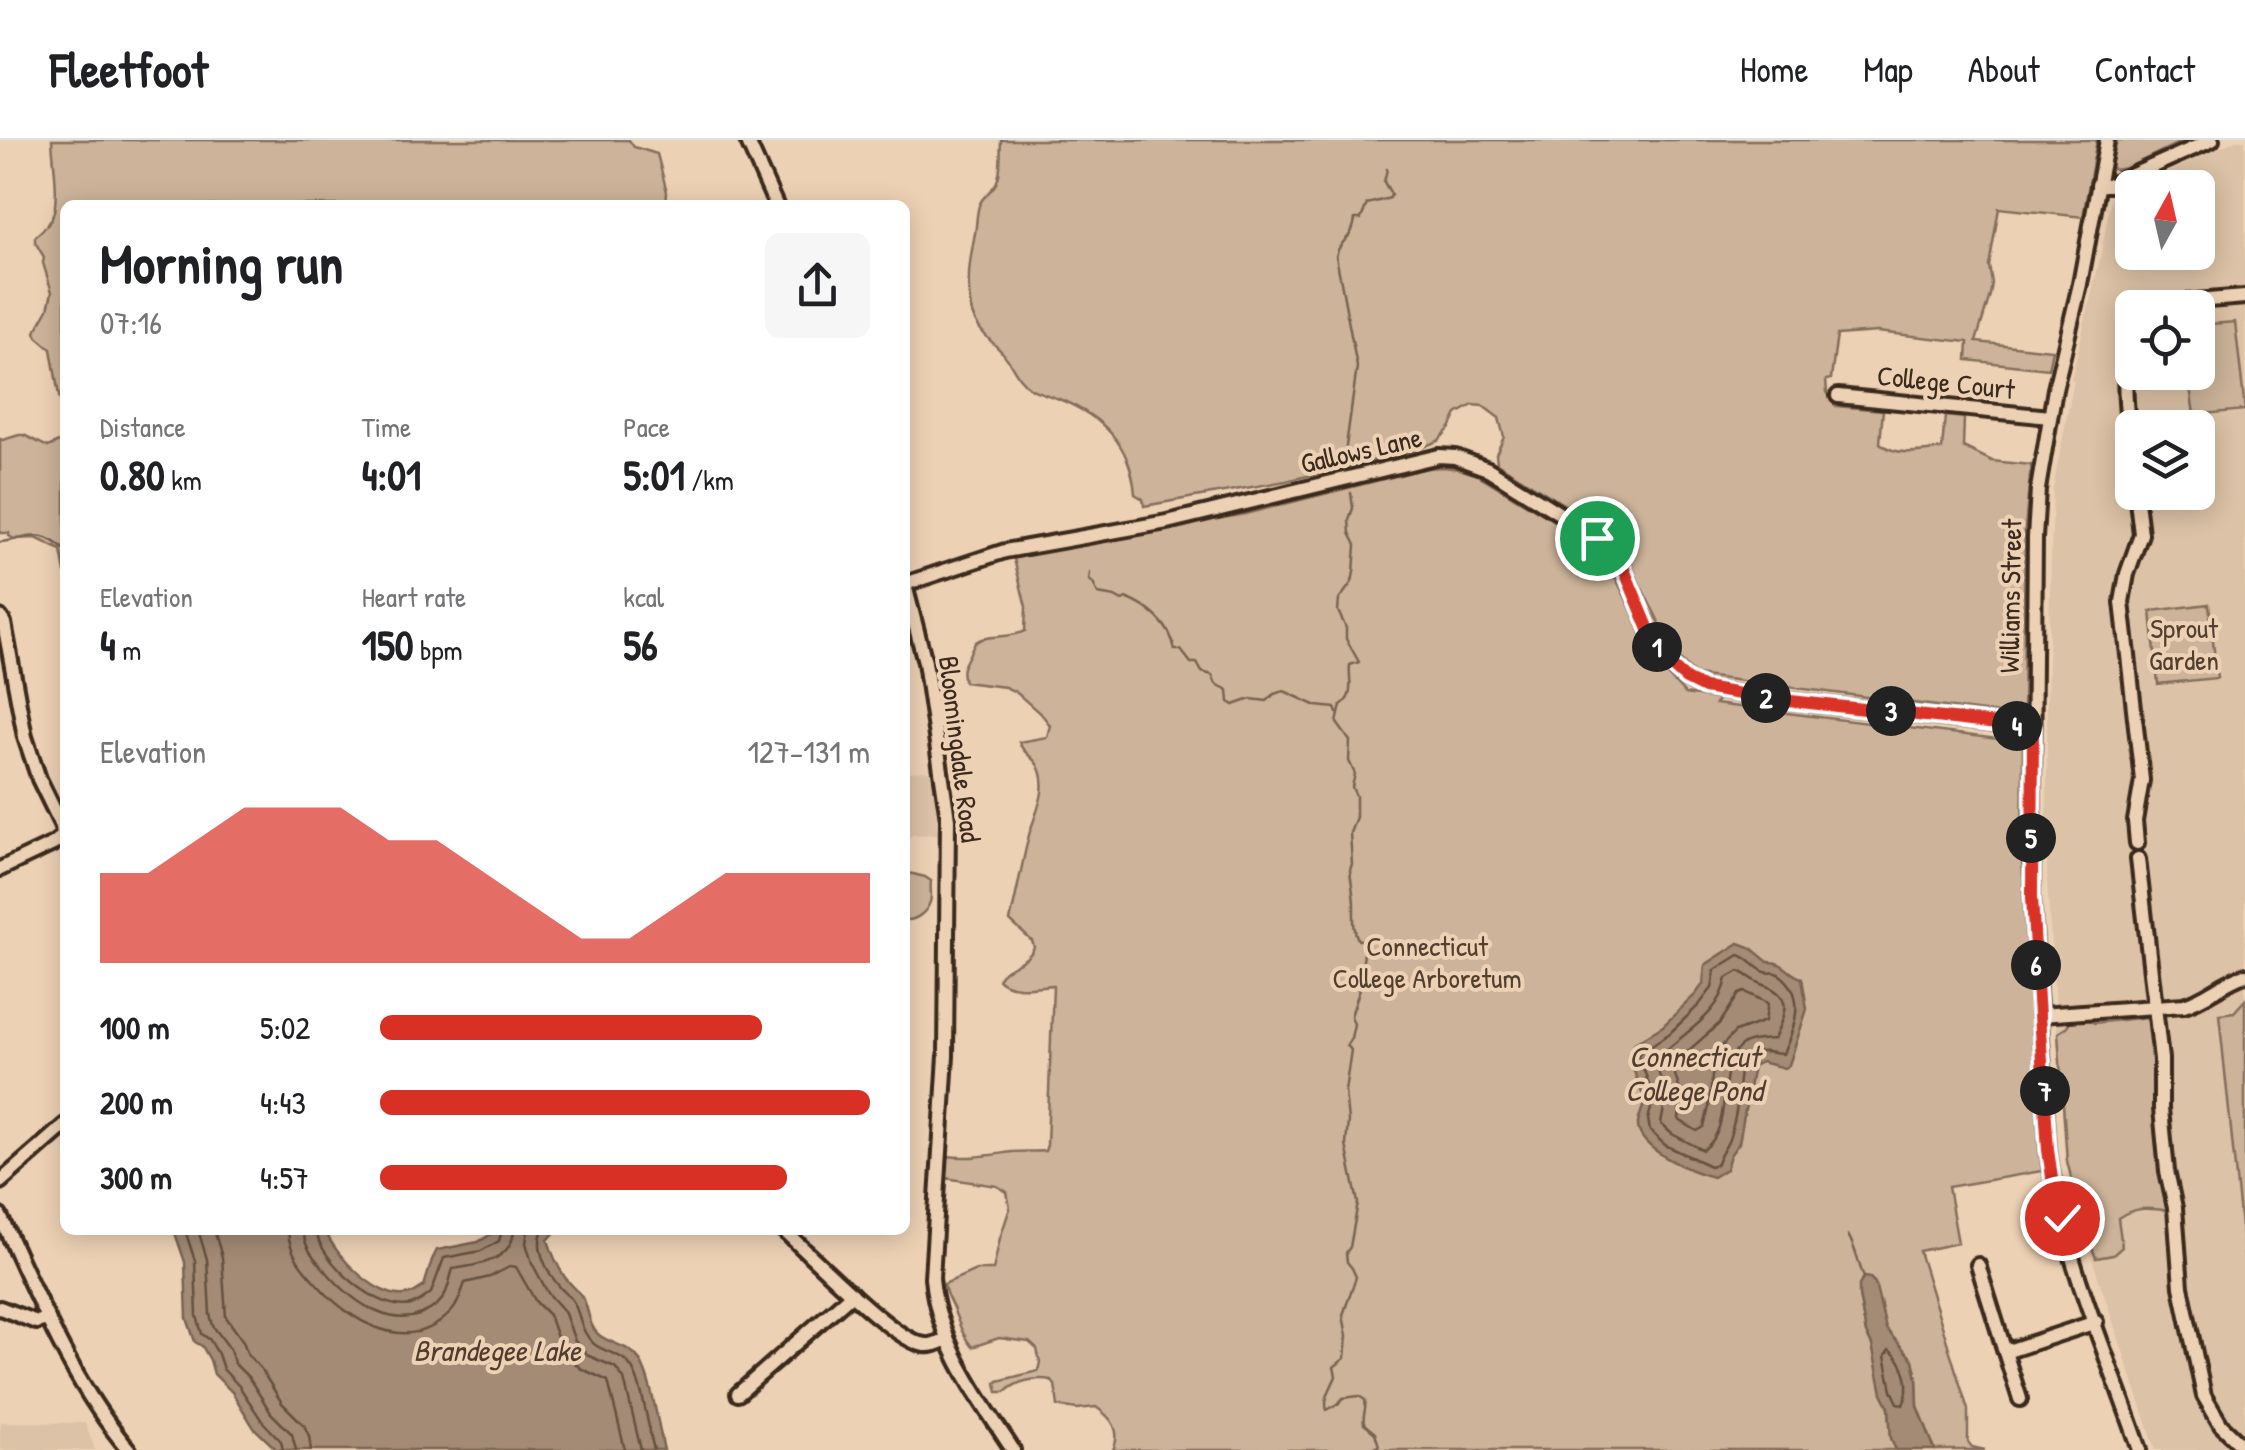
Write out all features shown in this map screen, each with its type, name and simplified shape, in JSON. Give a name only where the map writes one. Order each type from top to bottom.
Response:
[{"type":"street","points":[[747,140],[774,200]]},
{"type":"street","name":"Williams Street","points":[[2107,140],[2038,489],[2032,897],[2053,1184],[2070,1248],[2140,1450]]},
{"type":"street","points":[[2098,185],[2110,185],[2212,140]]},
{"type":"street","points":[[2215,299],[2245,296]]},
{"type":"street","name":"College Court","points":[[1838,396],[2050,418]]},
{"type":"street","name":"Gallows Lane","points":[[910,582],[1005,551],[1167,522],[1439,456],[1455,458],[1488,469],[1597,538],[1623,567],[1655,644],[1667,662],[1704,688],[2033,728]]},
{"type":"street","points":[[2136,843],[2135,821],[2142,780],[2122,602],[2126,574],[2141,532],[2138,510]]},
{"type":"street","name":"Bloomingdale Road","points":[[910,604],[925,662],[948,819],[946,1056],[934,1298],[947,1339],[974,1392],[1013,1450]]},
{"type":"street","points":[[0,616],[25,737],[39,779],[60,822]]},
{"type":"street","points":[[0,869],[60,839]]},
{"type":"street","points":[[2138,860],[2162,1066],[2160,1109],[2175,1208],[2180,1284],[2204,1396],[2221,1425],[2245,1448]]},
{"type":"street","points":[[2040,1015],[2192,1002],[2245,976]]},
{"type":"street","points":[[0,1182],[60,1129]]},
{"type":"street","points":[[0,1216],[80,1384],[128,1450]]},
{"type":"street","points":[[788,1235],[892,1327],[927,1346],[947,1339]]},
{"type":"street","points":[[1978,1265],[2020,1399]]},
{"type":"street","points":[[738,1394],[852,1294]]},
{"type":"street","points":[[0,1308],[36,1322],[48,1320]]},
{"type":"street","points":[[2005,1352],[2096,1322]]},
{"type":"shaded area","points":[[2236,140],[2245,140],[2245,1450],[2156,1450],[2081,1226],[2066,1164],[2047,879],[2053,489],[2071,380],[2111,199],[2115,197],[2115,270],[2215,270],[2215,170],[2172,170]]},
{"type":"shaded area","points":[[933,771],[938,834],[910,837],[910,772]]},
{"type":"shaded area","points":[[0,1422],[85,1423],[95,1450],[0,1450]]},
{"type":"green space","points":[[52,140],[629,140],[634,147],[657,154],[667,192],[666,200],[60,200],[60,400],[51,349],[35,332],[52,292],[35,237],[52,218],[56,190]]},
{"type":"green space","points":[[1001,140],[2097,140],[2083,217],[1999,208],[1989,266],[1990,295],[1976,342],[2052,350],[2048,369],[1967,360],[1968,342],[1877,332],[1837,335],[1831,379],[1826,380],[1827,392],[1836,406],[1883,410],[1880,443],[1893,450],[1942,449],[1945,416],[1964,418],[1963,447],[1992,461],[2031,465],[2025,528],[2023,717],[1695,675],[1677,657],[1615,536],[1497,463],[1496,454],[1504,437],[1499,418],[1483,406],[1473,405],[1457,414],[1438,441],[1411,452],[1286,481],[1144,506],[1143,499],[1135,494],[1128,461],[1112,434],[1089,414],[1025,384],[973,316],[969,280],[977,214],[980,203],[997,181]]},
{"type":"green space","points":[[2117,140],[2185,140],[2127,168],[2114,170],[2111,166]]},
{"type":"green space","points":[[2235,322],[2245,410],[2193,410],[2190,390],[2215,390],[2215,324]]},
{"type":"green space","points":[[24,435],[48,447],[60,441],[60,550],[36,538],[14,539],[9,533],[0,533],[0,439]]},
{"type":"green space","name":"Connecticut College Arboretum","points":[[1443,467],[1478,475],[1601,549],[1661,668],[1685,694],[1719,699],[1715,704],[2023,742],[2022,860],[2042,1171],[1948,1187],[1958,1243],[1919,1251],[1968,1410],[1968,1442],[1985,1450],[1935,1450],[1918,1406],[1913,1360],[1885,1329],[1880,1301],[1859,1295],[1866,1333],[1889,1407],[1891,1438],[1896,1450],[1113,1450],[1116,1431],[1107,1416],[1096,1407],[1058,1406],[1051,1380],[1026,1381],[998,1392],[998,1381],[1038,1371],[1037,1349],[1029,1342],[999,1338],[972,1347],[966,1338],[944,1284],[976,1270],[993,1270],[1010,1208],[1007,1192],[997,1186],[945,1178],[947,1156],[1045,1151],[1047,1145],[1053,985],[1017,987],[998,979],[1034,947],[1010,921],[1042,783],[1038,766],[1019,742],[1047,737],[1050,725],[1016,692],[964,682],[963,675],[964,664],[976,642],[1025,631],[1026,607],[1014,559],[1043,550],[1245,514]]},
{"type":"green space","name":"Sprout Garden","points":[[2209,604],[2217,678],[2158,684],[2151,611]]},
{"type":"green space","points":[[910,873],[931,881],[928,906],[910,920]]},
{"type":"green space","points":[[2245,1000],[2245,1265],[2219,1014],[2234,1012]]},
{"type":"green space","points":[[2148,1017],[2170,1211],[2143,1209],[2118,1218],[2122,1247],[2113,1255],[2096,1258],[2067,1161],[2058,1033],[2070,1020],[2089,1019],[2094,1023]]},
{"type":"water","name":"Connecticut College Pond","points":[[1739,943],[1802,978],[1807,1009],[1789,1065],[1784,1068],[1761,1062],[1753,1066],[1739,1143],[1726,1169],[1713,1177],[1671,1160],[1644,1139],[1638,1123],[1644,1100],[1628,1055],[1633,1044],[1663,1026],[1696,994],[1703,984],[1705,965]]},
{"type":"water","name":"Brandegee Lake","points":[[176,1235],[328,1235],[360,1275],[398,1295],[424,1286],[437,1250],[478,1242],[490,1235],[552,1235],[548,1240],[551,1250],[564,1276],[584,1300],[593,1328],[635,1354],[644,1368],[664,1450],[277,1450],[254,1428],[232,1392],[214,1374],[202,1346],[195,1342],[187,1318],[185,1262]]},
{"type":"water","points":[[1864,1277],[1875,1283],[1886,1329],[1913,1360],[1918,1406],[1935,1450],[1896,1450],[1891,1438],[1889,1407],[1882,1393],[1859,1295]]},
{"type":"waterway","points":[[1347,471],[1346,446],[1357,367],[1336,256],[1367,204],[1390,198],[1384,182],[1387,169]]},
{"type":"waterway","points":[[1351,493],[1353,508],[1349,520],[1356,545],[1354,572],[1339,600],[1338,611],[1346,628],[1346,639],[1359,662],[1350,665],[1350,692],[1341,705],[1337,723],[1350,741],[1349,761],[1355,774],[1352,787],[1356,817],[1350,833],[1350,870],[1355,932],[1358,940],[1365,943],[1360,988],[1351,1016],[1354,1024],[1346,1046],[1351,1050],[1345,1091],[1346,1145],[1358,1203],[1346,1253],[1356,1277],[1343,1315],[1347,1336],[1345,1358],[1334,1367],[1336,1376],[1326,1406],[1327,1410],[1343,1398],[1359,1396],[1365,1400],[1364,1424],[1375,1433],[1379,1446],[1367,1450]]},
{"type":"waterway","points":[[0,542],[40,536],[60,546]]},
{"type":"waterway","points":[[1090,573],[1089,580],[1098,594],[1122,601],[1126,598],[1158,618],[1175,650],[1181,650],[1202,672],[1212,675],[1216,684],[1228,690],[1229,702],[1234,705],[1251,699],[1267,701],[1284,691],[1317,706],[1335,708],[1337,713]]},
{"type":"waterway","points":[[1848,1235],[1864,1277]]},
{"type":"route","points":[[1597,538],[1623,567],[1655,644],[1667,662],[1704,688],[2033,728],[2032,897],[2038,1000],[2048,1150],[2062,1218]]}]
